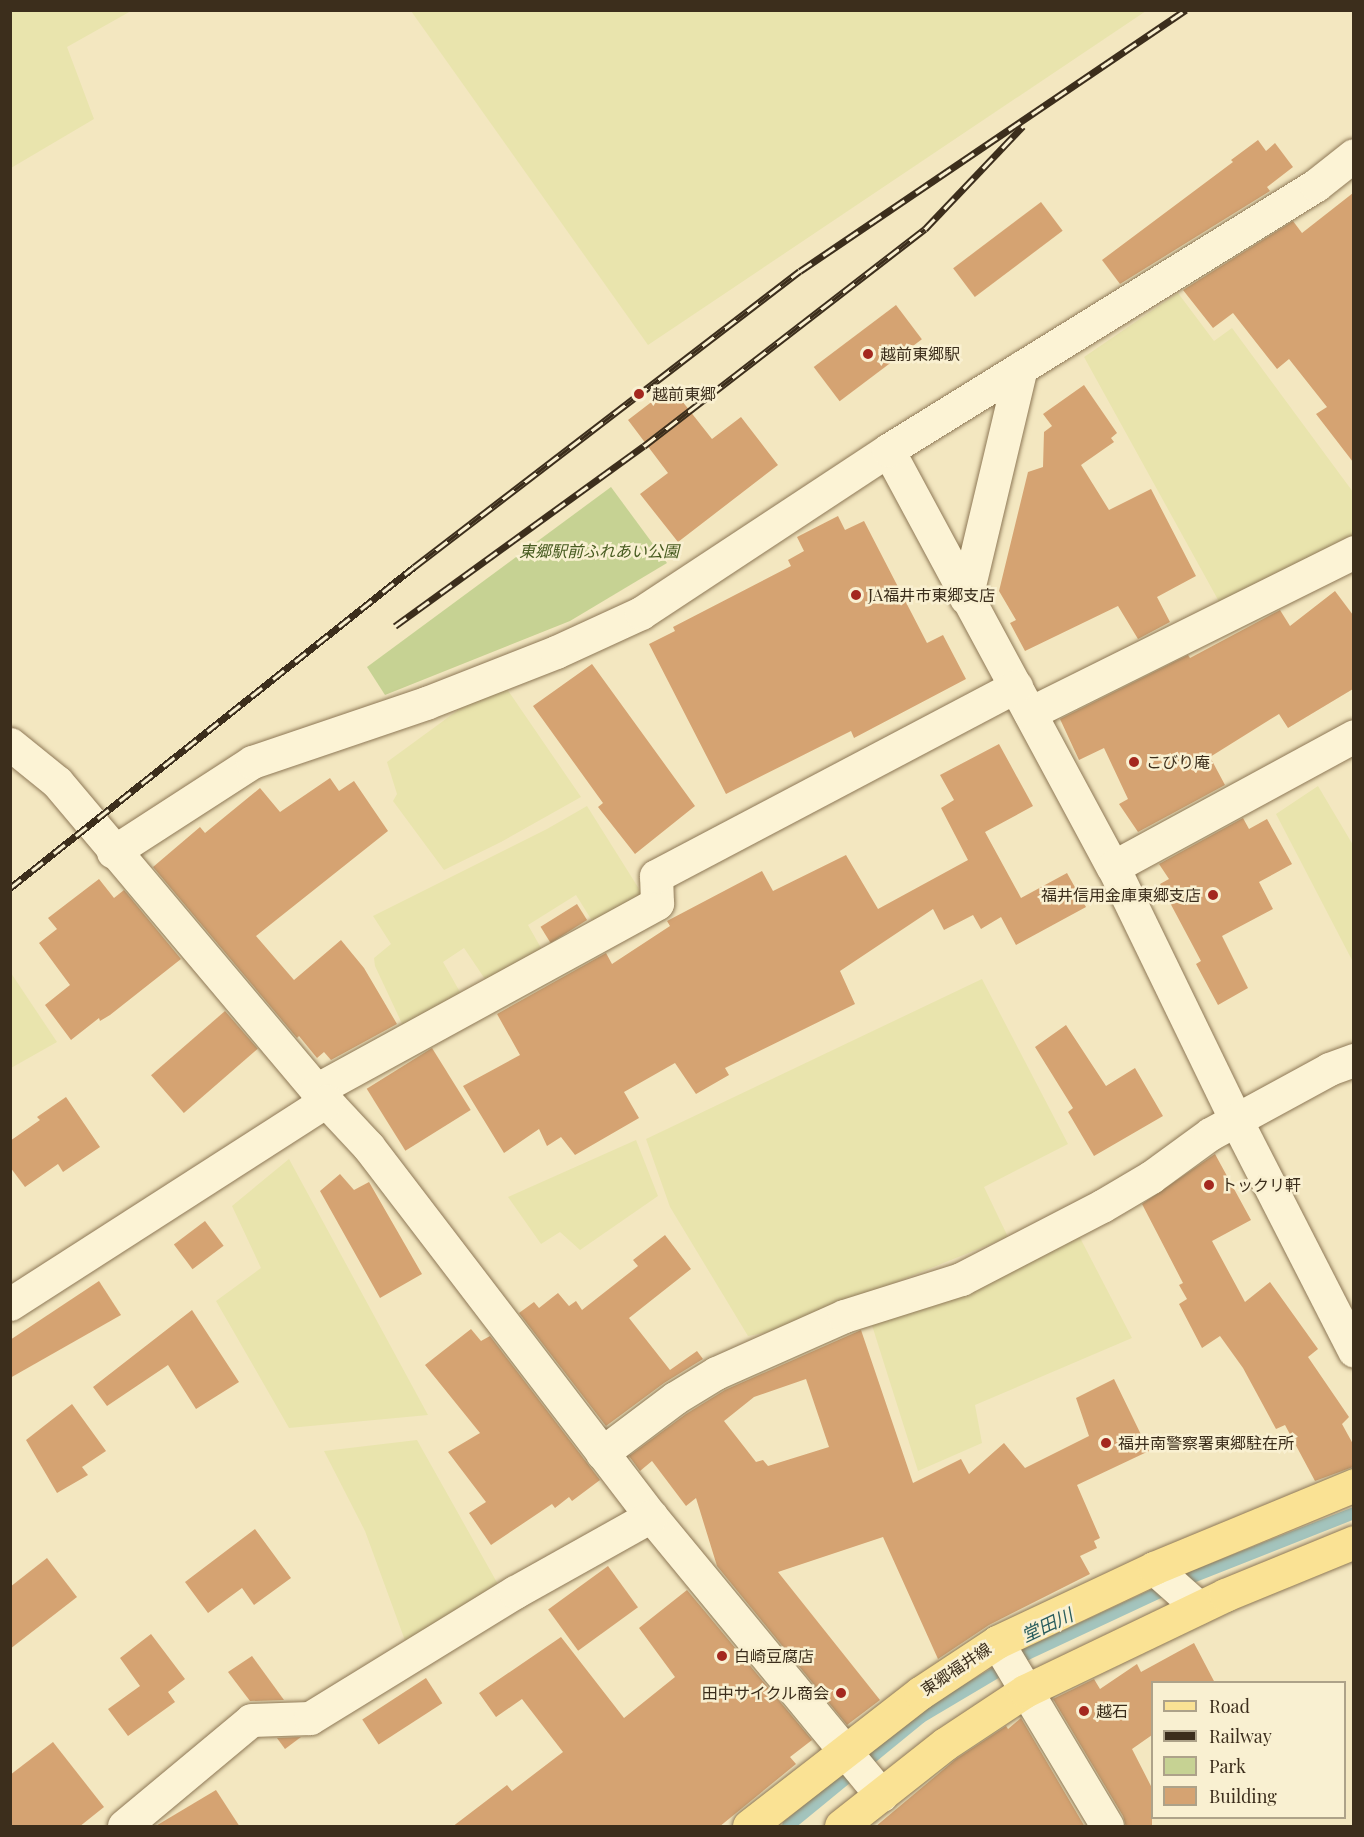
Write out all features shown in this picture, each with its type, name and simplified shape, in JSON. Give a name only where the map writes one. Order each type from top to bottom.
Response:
[{"type":"main road","name":"東郷福井線","points":[[749,1827],[920,1693],[997,1642],[1154,1568],[1353,1485]]},
{"type":"main road","points":[[841,1827],[945,1744],[1025,1691],[1198,1607],[1353,1542]]},
{"type":"street","points":[[113,852],[252,762],[426,703],[556,652],[641,614],[888,450],[1316,185],[1353,155]]},
{"type":"street","points":[[966,598],[1021,367]]},
{"type":"street","points":[[888,450],[1113,867],[1236,1120],[1353,1351]]},
{"type":"street","points":[[10,1304],[321,1096],[657,903],[656,876],[1023,700],[1353,552]]},
{"type":"street","points":[[1113,867],[1353,736]]},
{"type":"street","points":[[10,744],[57,782],[113,852],[321,1096],[368,1146],[651,1516],[881,1795]]},
{"type":"street","points":[[602,1453],[675,1398],[716,1373],[844,1316],[961,1279],[1102,1206],[1151,1177],[1210,1134],[1329,1069],[1353,1060]]},
{"type":"street","points":[[124,1827],[251,1720],[310,1718],[515,1592],[651,1516]]},
{"type":"street","points":[[1154,1568],[1198,1607]]},
{"type":"street","points":[[997,1642],[1107,1827]]},
{"type":"shaded area","points":[[10,11],[131,11],[67,47],[94,119],[11,168]]},
{"type":"shaded area","points":[[411,11],[1146,11],[648,345]]},
{"type":"shaded area","points":[[1178,293],[1214,341],[1232,328],[1353,492],[1353,537],[1222,607],[1084,357]]},
{"type":"shaded area","points":[[507,689],[581,797],[501,842],[444,870],[393,801],[397,794],[387,762],[465,705]]},
{"type":"shaded area","points":[[1318,786],[1353,845],[1353,962],[1276,814]]},
{"type":"shaded area","points":[[587,806],[646,900],[596,927],[576,895],[528,925],[545,955],[489,985],[464,948],[443,962],[464,999],[405,1030],[375,966],[374,958],[391,944],[373,916],[547,829]]},
{"type":"shaded area","points":[[11,973],[57,1042],[10,1068]]},
{"type":"shaded area","points":[[982,979],[1068,1144],[984,1187],[1008,1237],[775,1331],[748,1336],[670,1207],[646,1139]]},
{"type":"shaded area","points":[[636,1140],[658,1196],[580,1250],[560,1232],[541,1244],[508,1197]]},
{"type":"shaded area","points":[[289,1159],[428,1415],[289,1428],[216,1301],[261,1268],[232,1206]]},
{"type":"shaded area","points":[[1076,1230],[1132,1338],[975,1405],[982,1443],[918,1471],[870,1319]]},
{"type":"shaded area","points":[[417,1440],[499,1586],[407,1646],[365,1531],[324,1451]]},
{"type":"green space","name":"東郷駅前ふれあい公園","points":[[611,487],[667,563],[570,621],[385,695],[367,667]]},
{"type":"building","points":[[1258,140],[1266,151],[1275,143],[1293,167],[1267,187],[1270,191],[1120,284],[1102,260],[1233,162],[1231,160]]},
{"type":"building","points":[[1353,193],[1353,462],[1316,414],[1327,407],[1289,359],[1277,369],[1233,313],[1213,328],[1183,290],[1293,221],[1302,233]]},
{"type":"building","points":[[1041,202],[1063,231],[975,297],[953,268]]},
{"type":"building","name":"越前東郷駅","points":[[896,305],[922,339],[840,401],[814,367]]},
{"type":"building","points":[[1084,385],[1117,433],[1111,438],[1114,442],[1081,465],[1109,510],[1151,489],[1196,576],[1157,597],[1170,622],[1138,639],[1118,606],[1025,651],[1010,623],[1016,620],[999,591],[1028,472],[1043,467],[1044,432],[1052,426],[1043,414]]},
{"type":"building","points":[[671,387],[712,439],[741,417],[778,465],[678,542],[640,494],[668,473],[628,420]]},
{"type":"building","points":[[838,516],[845,530],[864,521],[927,643],[943,635],[966,679],[854,738],[851,731],[726,794],[649,644],[675,631],[673,627],[791,566],[788,560],[804,551],[797,537]]},
{"type":"building","points":[[1335,591],[1353,615],[1353,689],[1288,728],[1279,714],[1210,757],[1225,785],[1138,832],[1119,804],[1128,799],[1104,748],[1079,760],[1060,719],[1188,655],[1190,658],[1280,610],[1290,626]]},
{"type":"building","points":[[592,664],[695,806],[635,854],[598,807],[603,803],[533,706]]},
{"type":"building","points":[[999,744],[1033,806],[985,832],[1021,898],[1067,873],[1086,907],[1016,945],[1001,917],[981,929],[973,915],[944,930],[933,909],[840,971],[855,1004],[725,1068],[729,1075],[696,1094],[675,1063],[624,1092],[639,1118],[575,1155],[561,1137],[547,1146],[539,1129],[504,1153],[463,1086],[520,1055],[497,1014],[606,953],[612,964],[670,926],[667,921],[762,871],[773,891],[846,855],[878,909],[968,860],[941,808],[954,800],[940,775]]},
{"type":"building","points":[[330,778],[339,791],[354,781],[388,831],[256,936],[294,980],[341,940],[364,968],[397,1024],[331,1060],[324,1052],[317,1058],[299,1036],[297,1038],[153,867],[200,827],[205,833],[260,788],[280,812]]},
{"type":"building","points":[[1243,818],[1249,829],[1267,819],[1292,864],[1259,882],[1273,909],[1222,936],[1248,988],[1218,1005],[1196,964],[1201,961],[1160,884],[1169,879],[1159,864]]},
{"type":"building","points":[[99,879],[114,898],[124,890],[181,959],[110,1015],[100,1021],[99,1018],[71,1040],[45,1005],[70,985],[39,943],[57,929],[48,918]]},
{"type":"building","points":[[577,904],[587,920],[551,943],[541,927]]},
{"type":"building","points":[[225,1011],[258,1049],[184,1113],[151,1075]]},
{"type":"building","points":[[1066,1025],[1106,1086],[1135,1068],[1163,1116],[1094,1156],[1068,1112],[1073,1108],[1035,1047]]},
{"type":"building","points":[[432,1048],[471,1110],[405,1151],[367,1089]]},
{"type":"building","points":[[66,1097],[100,1147],[63,1172],[58,1164],[25,1187],[10,1167],[10,1141],[40,1120],[37,1117]]},
{"type":"building","points":[[1215,1154],[1251,1220],[1212,1241],[1245,1302],[1270,1282],[1318,1349],[1308,1357],[1349,1417],[1342,1424],[1353,1444],[1353,1467],[1315,1481],[1285,1425],[1276,1429],[1243,1368],[1220,1336],[1202,1348],[1179,1304],[1187,1299],[1179,1285],[1183,1283],[1142,1204]]},
{"type":"building","points":[[340,1174],[354,1190],[369,1182],[422,1274],[380,1298],[320,1191]]},
{"type":"building","points":[[205,1221],[224,1246],[193,1269],[174,1244]]},
{"type":"building","points":[[665,1235],[691,1269],[629,1318],[670,1370],[697,1351],[703,1359],[664,1383],[606,1426],[519,1313],[534,1302],[539,1308],[558,1293],[569,1306],[576,1301],[582,1310],[638,1266],[633,1260]]},
{"type":"building","points":[[99,1281],[121,1315],[10,1378],[10,1340]]},
{"type":"building","points":[[192,1310],[239,1382],[196,1409],[168,1365],[107,1406],[93,1387]]},
{"type":"building","points":[[471,1329],[481,1341],[490,1336],[600,1480],[572,1501],[569,1497],[555,1508],[552,1504],[491,1545],[469,1513],[486,1502],[448,1452],[480,1433],[425,1365]]},
{"type":"building","points":[[861,1330],[913,1483],[961,1459],[969,1474],[1004,1443],[1025,1468],[1089,1436],[1076,1398],[1114,1379],[1149,1451],[1077,1485],[1100,1538],[1094,1541],[1097,1548],[1080,1556],[1090,1574],[989,1625],[938,1659],[883,1537],[778,1572],[880,1700],[847,1725],[717,1566],[696,1498],[686,1506],[652,1461],[640,1471],[629,1456],[686,1414],[725,1390]],"holes":[[[806,1379],[829,1447],[768,1466],[763,1460],[756,1462],[724,1421],[754,1397]]]},
{"type":"building","points":[[72,1404],[106,1451],[82,1467],[88,1475],[57,1493],[26,1440]]},
{"type":"building","points":[[255,1529],[291,1578],[254,1605],[242,1588],[208,1613],[185,1582]]},
{"type":"building","points":[[47,1558],[77,1597],[10,1649],[10,1587]]},
{"type":"building","points":[[608,1566],[638,1607],[578,1651],[548,1609]]},
{"type":"building","points":[[687,1590],[812,1740],[790,1757],[796,1764],[719,1827],[452,1827],[507,1785],[512,1791],[563,1752],[522,1699],[496,1717],[479,1693],[561,1637],[624,1718],[675,1677],[639,1628]]},
{"type":"building","points":[[151,1634],[185,1679],[168,1692],[175,1702],[128,1736],[108,1709],[140,1686],[120,1658]]},
{"type":"building","points":[[1194,1643],[1214,1681],[1151,1681],[1151,1736],[1132,1749],[1151,1786],[1152,1827],[1126,1827],[1123,1816],[1053,1699],[1094,1679],[1100,1689],[1137,1664],[1141,1672]]},
{"type":"building","points":[[252,1656],[284,1700],[250,1701],[228,1672]]},
{"type":"building","points":[[426,1678],[442,1703],[379,1745],[362,1719]]},
{"type":"building","points":[[1021,1718],[1085,1827],[875,1827],[956,1759],[1006,1726],[1008,1729]]},
{"type":"building","points":[[301,1737],[285,1749],[277,1738]]},
{"type":"building","points":[[53,1742],[104,1807],[79,1827],[10,1827],[10,1775]]},
{"type":"building","points":[[216,1790],[240,1827],[154,1827]]},
{"type":"waterway","name":"堂田川","points":[[788,1826],[921,1717],[1027,1654],[1190,1578],[1354,1513]]},
{"type":"railway","points":[[10,888],[414,567],[800,271],[1186,10]]},
{"type":"railway","points":[[395,626],[644,446],[925,229],[1023,126]]},
{"type":"place","name":"越前東郷駅","points":[[868,354]]},
{"type":"place","name":"越前東郷","points":[[639,394]]},
{"type":"place","name":"JA福井市東郷支店","points":[[856,595]]},
{"type":"place","name":"こびり庵","points":[[1134,762]]},
{"type":"place","name":"福井信用金庫東郷支店","points":[[1213,895]]},
{"type":"place","name":"トックリ軒","points":[[1209,1185]]},
{"type":"place","name":"福井南警察署東郷駐在所","points":[[1106,1443]]},
{"type":"place","name":"白崎豆腐店","points":[[722,1656]]},
{"type":"place","name":"田中サイクル商会","points":[[841,1693]]},
{"type":"place","name":"越石","points":[[1084,1711]]}]
